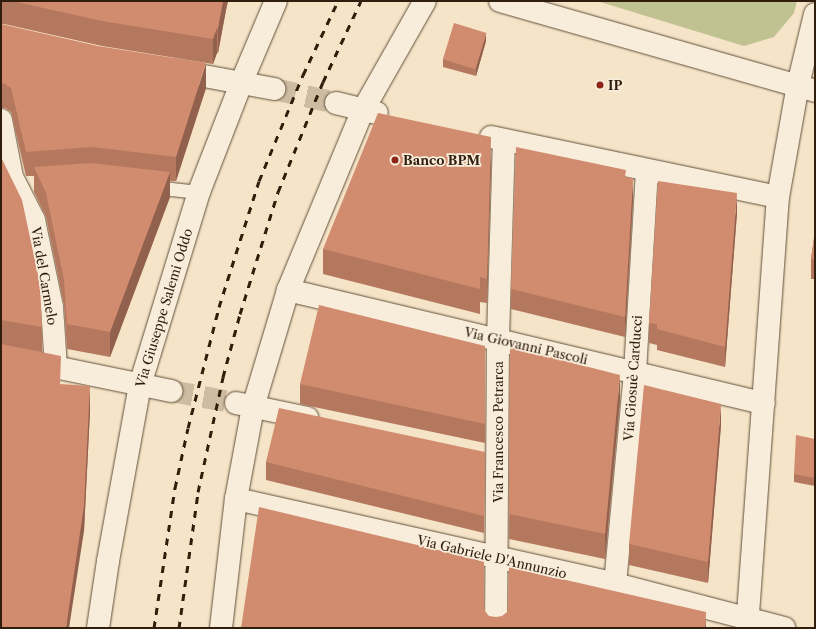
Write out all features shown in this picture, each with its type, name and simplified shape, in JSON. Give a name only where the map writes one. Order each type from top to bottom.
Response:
[{"type":"street","name":"Via Giuseppe Salemi Oddo","points":[[98,628],[108,561],[140,385],[199,192],[242,82],[276,1]]},
{"type":"street","points":[[222,628],[244,405],[288,290],[363,110],[425,1]]},
{"type":"street","points":[[500,1],[807,88]]},
{"type":"street","points":[[747,623],[778,197],[807,88],[815,14]]},
{"type":"street","points":[[160,68],[274,89]]},
{"type":"street","points":[[336,103],[400,118]]},
{"type":"street","name":"Via del Carmelo","points":[[1,120],[12,177],[23,184],[34,220],[52,307],[56,367]]},
{"type":"street","points":[[475,134],[647,171],[778,197]]},
{"type":"street","name":"Via Francesco Petrarca","points":[[496,628],[498,339],[504,140]]},
{"type":"street","name":"Via Giosuè Carducci","points":[[615,584],[635,372],[647,171]]},
{"type":"street","name":"Via Giovanni Pascoli","points":[[288,290],[764,403]]},
{"type":"street","points":[[1,356],[171,391]]},
{"type":"street","points":[[244,405],[330,423]]},
{"type":"street","points":[[475,454],[498,459]]},
{"type":"street","name":"Via Gabriele D'Annunzio","points":[[236,498],[497,559],[615,584],[747,623],[784,628]]},
{"type":"lane","points":[[138,185],[199,192]]},
{"type":"green space","points":[[597,1],[797,1],[794,13],[774,37],[744,46]]},
{"type":"building","points":[[12,1],[223,1],[218,28],[213,39],[102,21]]},
{"type":"building","points":[[454,23],[487,33],[475,69],[443,59]]},
{"type":"building","points":[[1,24],[98,46],[206,63],[176,157],[92,147],[26,152],[11,88],[1,83]]},
{"type":"building","points":[[378,113],[491,137],[487,279],[480,277],[480,289],[323,249]]},
{"type":"building","points":[[516,147],[626,170],[625,177],[633,178],[625,317],[511,289]]},
{"type":"building","points":[[1,157],[22,200],[40,284],[42,327],[1,320]]},
{"type":"building","points":[[91,163],[170,172],[110,332],[67,324],[64,280],[46,193],[34,167]]},
{"type":"building","points":[[658,181],[737,193],[725,347],[657,329],[657,324],[649,323]]},
{"type":"building","points":[[815,231],[815,260],[811,259]]},
{"type":"building","points":[[319,305],[485,346],[485,424],[300,384]]},
{"type":"building","points":[[1,344],[61,356],[60,384],[90,386],[84,506],[66,628],[1,628]]},
{"type":"building","points":[[510,347],[620,375],[605,534],[509,514]]},
{"type":"building","points":[[644,385],[721,404],[708,562],[629,544]]},
{"type":"building","points":[[279,408],[485,452],[484,516],[266,462]]},
{"type":"building","points":[[796,435],[815,439],[815,478],[794,474]]},
{"type":"building","points":[[259,507],[484,561],[484,605],[485,611],[489,616],[502,616],[507,612],[509,567],[706,612],[705,628],[241,628]]},
{"type":"tunnel","points":[[274,89],[336,103]]},
{"type":"tunnel","points":[[171,391],[236,403]]},
{"type":"railway","points":[[154,628],[175,488],[188,428],[219,307],[259,181],[303,75],[338,1]]},
{"type":"railway","points":[[179,628],[198,492],[223,377],[240,314],[278,192],[323,82],[361,1]]},
{"type":"place","name":"IP","points":[[600,85]]},
{"type":"place","name":"Banco BPM","points":[[395,160]]}]
